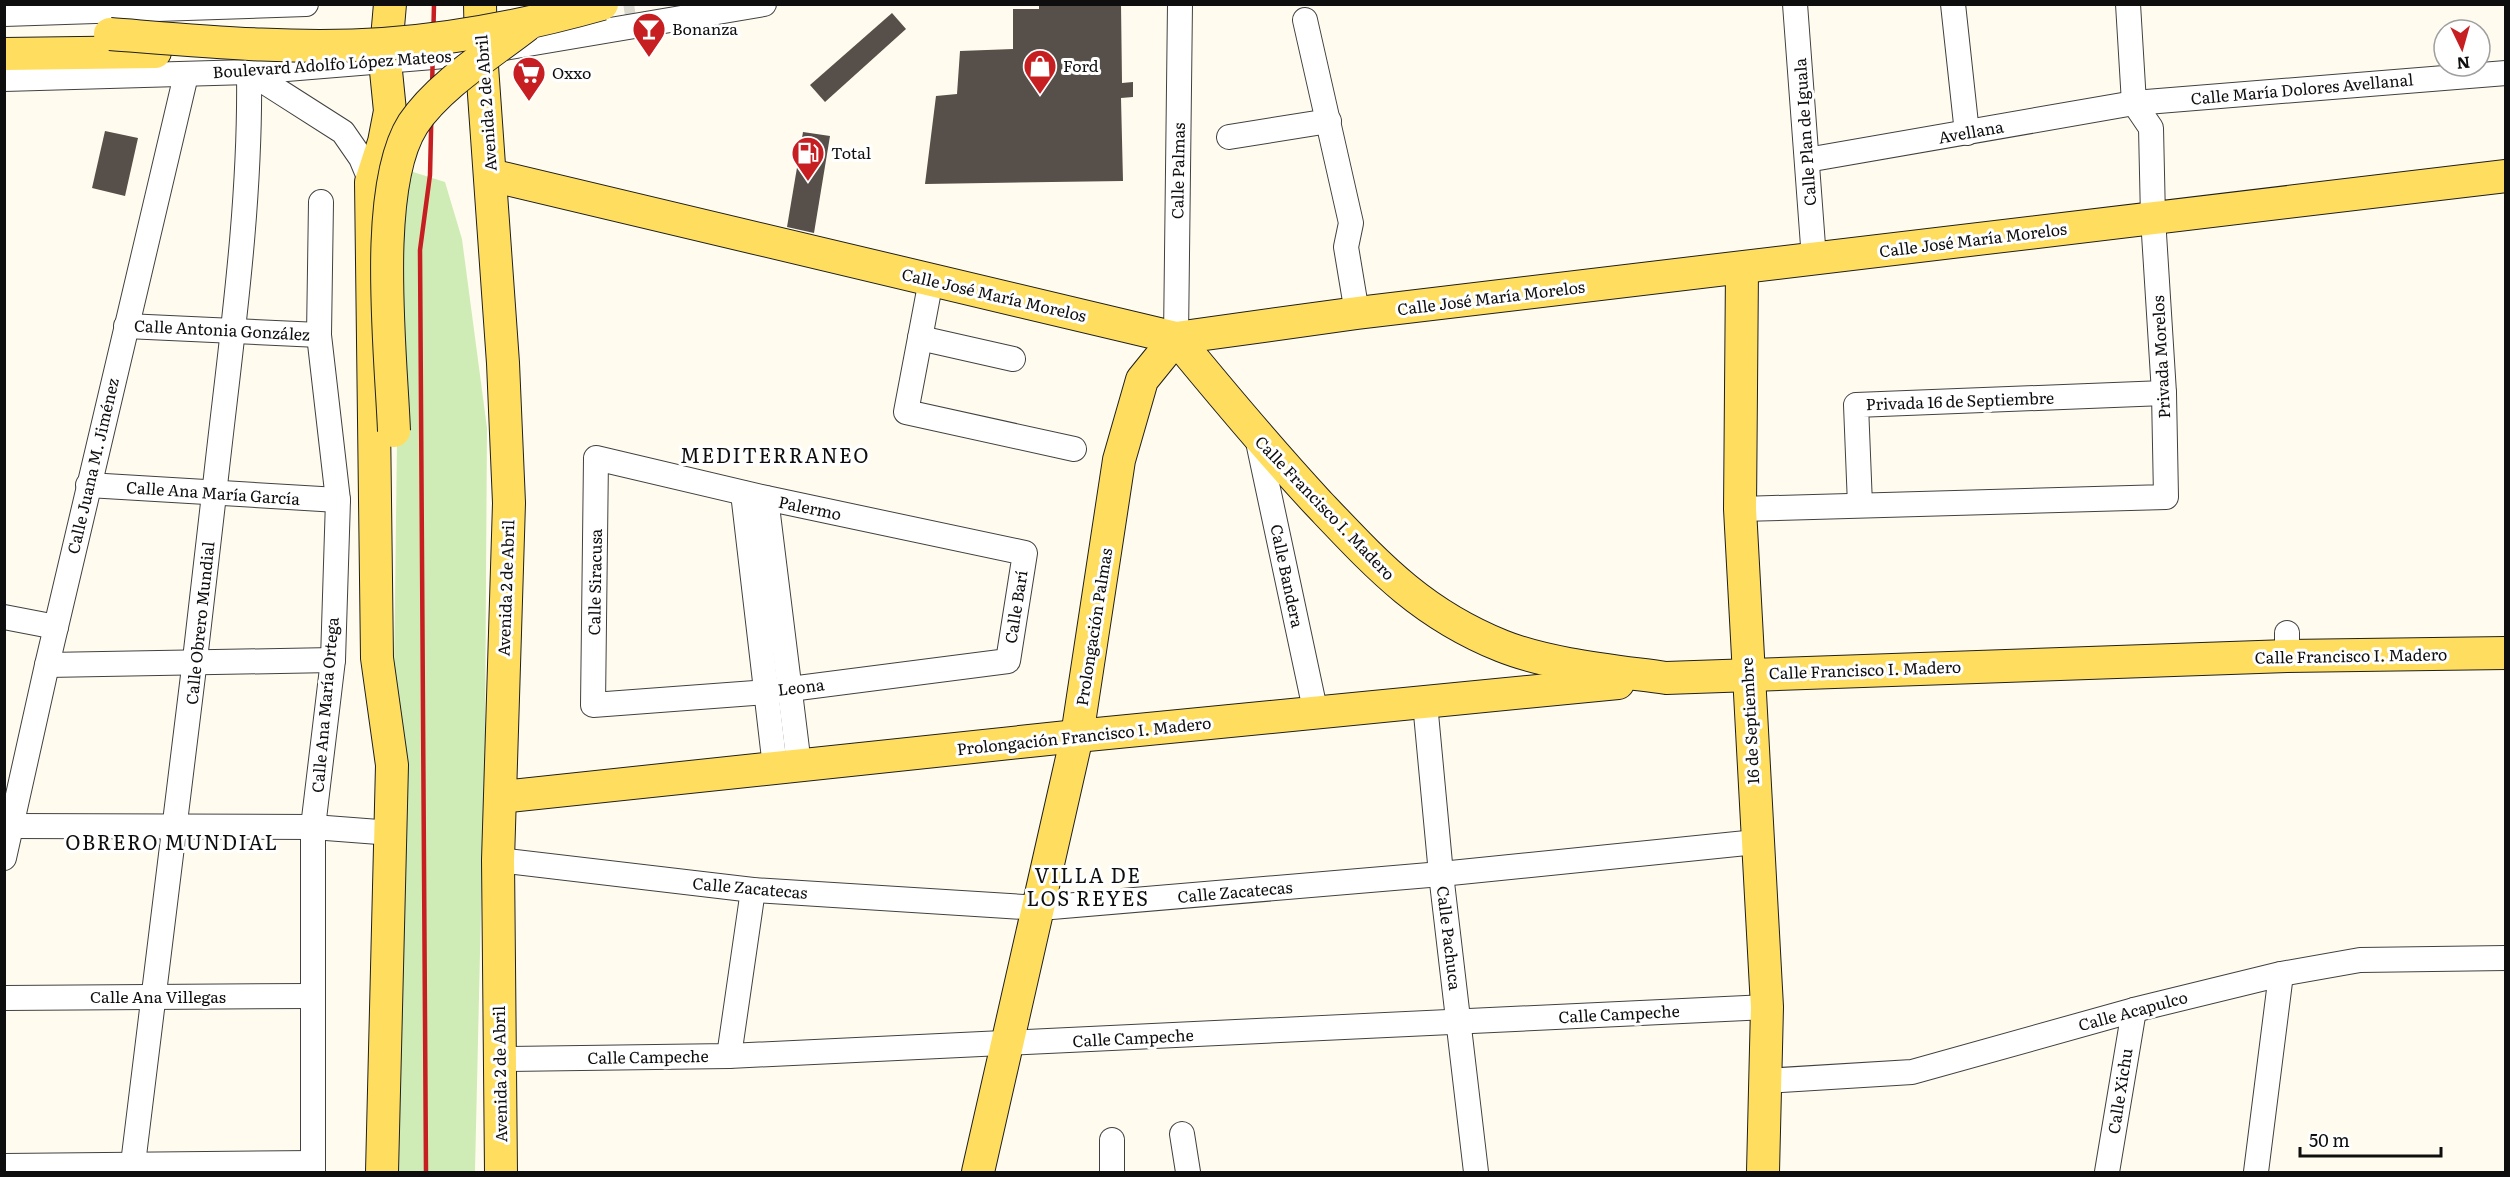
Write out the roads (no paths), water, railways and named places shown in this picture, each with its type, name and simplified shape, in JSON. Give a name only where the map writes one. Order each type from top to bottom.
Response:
[{"type":"main road","points":[[390,4],[385,61],[390,111],[384,142],[371,182],[377,658],[392,765]]},
{"type":"main road","name":"Avenida 2 de Abril","points":[[480,4],[481,52],[503,363],[509,503],[498,860],[501,1173]]},
{"type":"main road","name":"Boulevard Adolfo López Mateos","points":[[4,33],[110,34],[236,44],[383,44],[528,24],[602,4]]},
{"type":"main road","points":[[381,1173],[392,832],[396,510],[389,204],[397,162],[413,124],[436,99],[528,24]]},
{"type":"main road","name":"Boulevard Adolfo López Mateos","points":[[5,78],[155,52]]},
{"type":"main road","name":"Calle José María Morelos","points":[[490,175],[1176,338],[1357,313],[2505,176]]},
{"type":"main road","name":"16 de Septiembre","points":[[1742,268],[1740,509],[1756,842],[1767,1006],[1763,1173]]},
{"type":"main road","name":"Calle Francisco I. Madero","points":[[1176,338],[1257,438],[1384,573],[1439,615],[1503,647],[1581,666],[1666,678],[2287,645],[2505,653]]},
{"type":"main road","name":"Prolongación Palmas","points":[[978,1173],[1040,908],[1077,736],[1119,460],[1142,381],[1176,338]]},
{"type":"main road","name":"Prolongación Francisco I. Madero","points":[[501,797],[1077,736],[1666,678]]},
{"type":"street","points":[[4,14],[306,4]]},
{"type":"street","points":[[553,4],[556,20],[570,25],[603,19],[637,26]]},
{"type":"street","name":"Boulevard Adolfo López Mateos","points":[[5,78],[249,72],[481,52],[764,4]]},
{"type":"street","name":"Calle Palmas","points":[[1176,338],[1180,4]]},
{"type":"street","name":"Calle Plan de Iguala","points":[[1795,4],[1814,259]]},
{"type":"street","points":[[1953,4],[1967,133]]},
{"type":"street","points":[[2128,4],[2134,103]]},
{"type":"street","points":[[1305,20],[1351,223],[1346,247],[1357,313]]},
{"type":"street","points":[[249,72],[343,132],[361,158],[371,182]]},
{"type":"street","name":"Calle Obrero Mundial","points":[[133,1168],[196,662],[232,331],[250,145],[249,72]]},
{"type":"street","name":"Calle María Dolores Avellanal","points":[[2134,103],[2505,73]]},
{"type":"street","name":"Calle Juana M. Jiménez","points":[[4,858],[12,825],[15,765],[47,664],[186,75]]},
{"type":"street","name":"Avellana","points":[[1807,160],[2134,103]]},
{"type":"street","name":"Privada Morelos","points":[[1860,505],[2166,497],[2164,393],[2153,218],[2151,128],[2134,103]]},
{"type":"street","points":[[1229,137],[1329,121]]},
{"type":"street","name":"Calle Ana María Ortega","points":[[313,1168],[311,996],[313,827],[333,660],[338,500],[319,335],[321,202]]},
{"type":"street","points":[[931,280],[906,412],[1074,449]]},
{"type":"street","name":"Calle Antonia González","points":[[126,326],[319,335]]},
{"type":"street","points":[[920,338],[1013,359]]},
{"type":"street","name":"Privada 16 de Septiembre","points":[[1860,505],[1856,405],[2164,393]]},
{"type":"street","name":"Calle Bandera","points":[[1257,438],[1316,714]]},
{"type":"street","name":"Palermo","points":[[596,458],[755,496],[1025,553]]},
{"type":"street","name":"Calle Siracusa","points":[[594,705],[596,458]]},
{"type":"street","name":"Calle Ana María García","points":[[88,485],[338,500]]},
{"type":"street","points":[[755,496],[787,766]]},
{"type":"street","points":[[1740,509],[1860,505]]},
{"type":"street","name":"Calle Barí","points":[[1008,661],[1025,553]]},
{"type":"street","points":[[4,617],[56,627]]},
{"type":"street","points":[[47,664],[333,660]]},
{"type":"street","name":"Leona","points":[[594,705],[778,690],[1008,661]]},
{"type":"street","name":"Calle Pachuca","points":[[1425,703],[1441,874],[1476,1173]]},
{"type":"street","points":[[12,825],[175,828],[313,827],[392,832]]},
{"type":"street","name":"Calle Zacatecas","points":[[498,860],[753,890],[1040,908],[1441,874],[1756,842]]},
{"type":"street","points":[[729,1056],[753,890]]},
{"type":"street","name":"Calle Acapulco","points":[[1764,1081],[1912,1072],[2133,1010],[2281,974],[2360,960],[2505,957]]},
{"type":"street","points":[[2256,1173],[2281,974]]},
{"type":"street","name":"Calle Ana Villegas","points":[[4,998],[311,996]]},
{"type":"street","name":"Calle Campeche","points":[[500,1059],[729,1056],[1008,1045],[1767,1006]]},
{"type":"street","name":"Calle Xichu","points":[[2106,1173],[2133,1010]]},
{"type":"street","points":[[1182,1134],[1188,1173]]},
{"type":"street","points":[[1112,1140],[1112,1173]]},
{"type":"street","points":[[4,1166],[313,1168]]},
{"type":"tunnel","points":[[576,13],[634,4]]},
{"type":"railway","points":[[426,1172],[420,250],[430,175],[434,4]]},
{"type":"place","name":"Bonanza","points":[[649,58]]},
{"type":"place","name":"Ford","points":[[1040,95]]},
{"type":"place","name":"Oxxo","points":[[529,102]]},
{"type":"place","name":"Total","points":[[808,182]]},
{"type":"district","name":"MEDITERRANEO","points":[[775,456]]},
{"type":"district","name":"OBRERO MUNDIAL","points":[[172,843]]},
{"type":"district","name":"VILLA DE LOS REYES","points":[[1088,888]]}]
